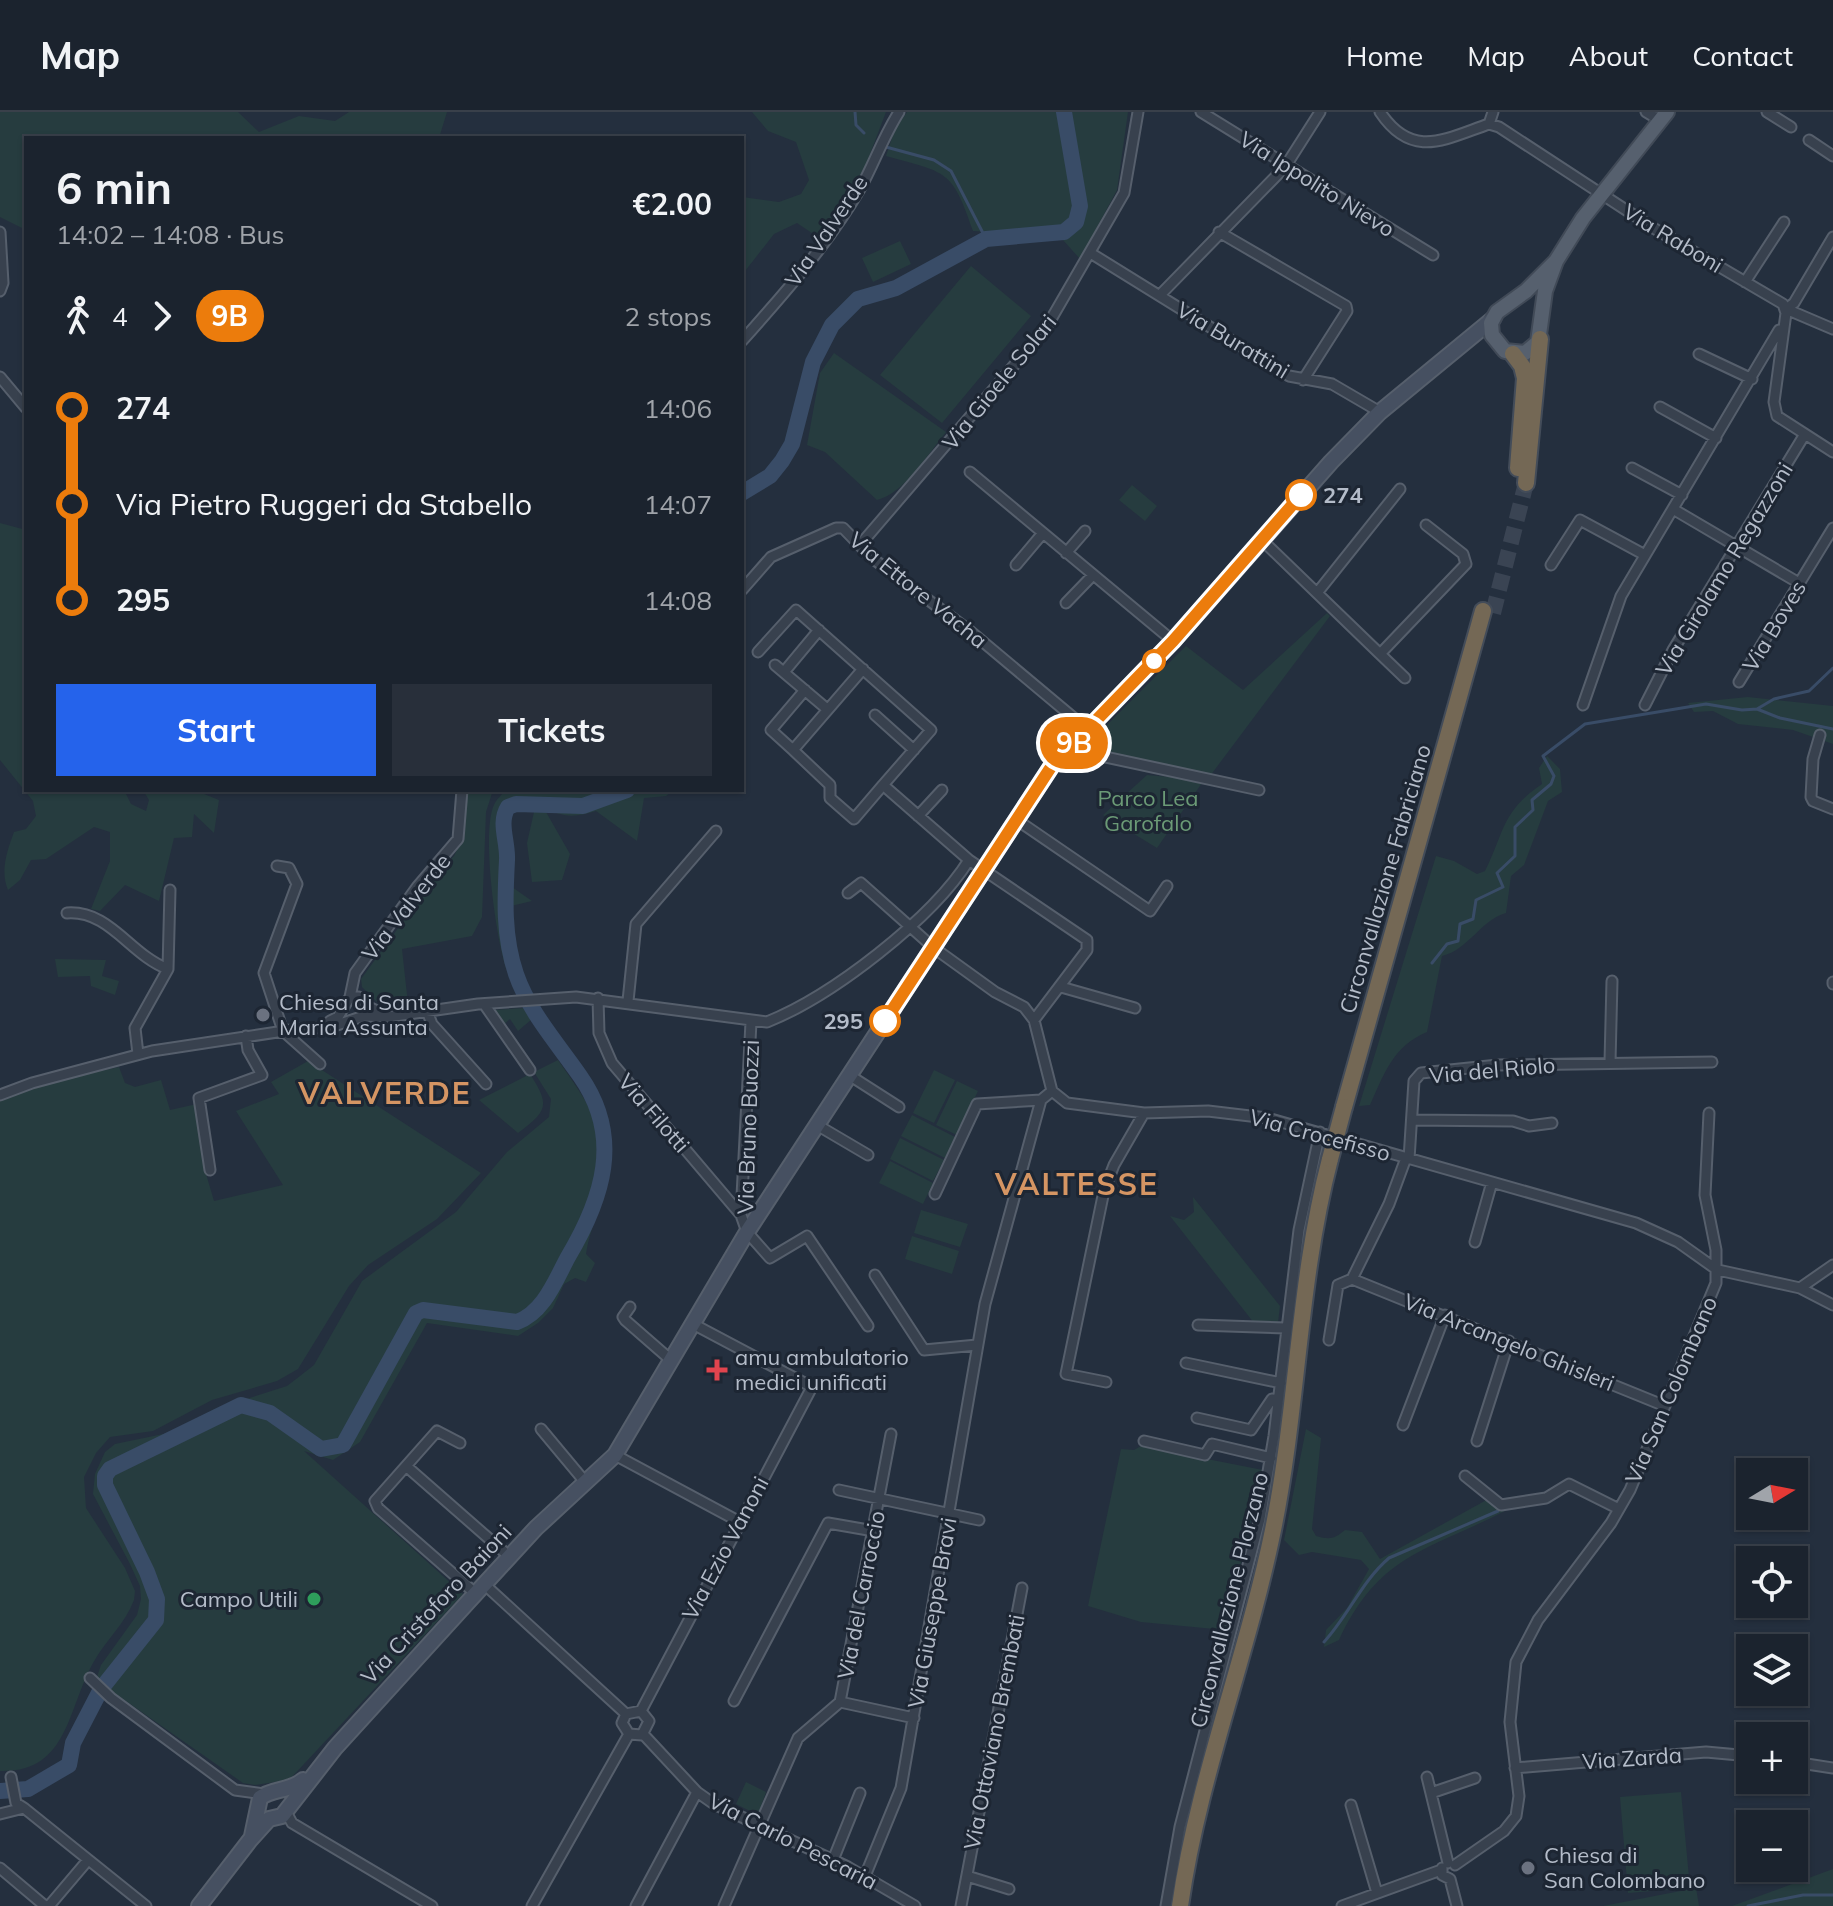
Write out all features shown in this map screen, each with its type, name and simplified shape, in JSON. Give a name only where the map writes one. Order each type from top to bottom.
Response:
[{"type":"highway","points":[[1507,351],[1522,366],[1525,378],[1521,482],[1541,330]]},
{"type":"highway","name":"Circonvallazione Fabriciano","points":[[1334,1160],[1488,612]]},
{"type":"highway","name":"Circonvallazione Plorzano","points":[[1180,1906],[1190,1844],[1277,1509],[1312,1243],[1334,1160]]},
{"type":"highway","name":"Circonvallazione Plorzano","points":[[1190,1906],[1199,1849],[1289,1499],[1334,1160]]},
{"type":"main road","points":[[1556,261],[1512,303],[1500,309],[1493,319],[1492,335],[1507,351],[1529,351],[1541,330],[1547,282],[1556,261],[1602,194],[1664,117]]},
{"type":"main road","points":[[1512,303],[1532,307],[1541,330]]},
{"type":"street","name":"Via Valverde","points":[[744,339],[790,287],[861,188],[871,160],[899,112]]},
{"type":"street","name":"Via Gioele Solari","points":[[860,545],[1046,328],[1092,254],[1124,193],[1138,112]]},
{"type":"street","name":"Via Ippolito Nievo","points":[[1201,112],[1285,167],[1433,255]]},
{"type":"street","points":[[1160,295],[1285,167],[1320,112]]},
{"type":"street","points":[[1380,112],[1409,141],[1423,143],[1489,124],[1493,112]]},
{"type":"street","points":[[1646,112],[1664,117]]},
{"type":"street","points":[[1767,112],[1791,127]]},
{"type":"street","name":"Via Raboni","points":[[1489,124],[1786,309],[1833,329]]},
{"type":"street","points":[[1809,140],[1833,156]]},
{"type":"street","name":"Via Raboni","points":[[1745,282],[1784,222]]},
{"type":"street","points":[[0,232],[0,291]]},
{"type":"street","points":[[1219,232],[1346,306],[1347,311],[1303,380]]},
{"type":"street","points":[[1833,237],[1794,303],[1786,309],[1774,402],[1777,416],[1833,452]]},
{"type":"street","name":"Via Burattini","points":[[1092,254],[1289,376],[1332,384],[1380,412]]},
{"type":"street","name":"Via Cristoforo Baioni","points":[[324,1761],[293,1788],[266,1804],[282,1816],[324,1761],[480,1589],[615,1455],[747,1232],[1051,767],[1173,641],[1380,412],[1465,346],[1493,319]]},
{"type":"street","points":[[1583,705],[1621,596],[1752,379],[1782,323]]},
{"type":"street","points":[[1465,346],[1507,351]]},
{"type":"street","points":[[1699,354],[1752,379]]},
{"type":"street","points":[[0,377],[24,406]]},
{"type":"street","points":[[1660,407],[1716,438]]},
{"type":"street","name":"Via Girolamo Regazzoni","points":[[1645,705],[1673,650],[1805,434]]},
{"type":"street","points":[[1632,468],[1682,495]]},
{"type":"street","points":[[970,472],[1173,641]]},
{"type":"street","points":[[1317,593],[1400,489]]},
{"type":"street","points":[[1673,509],[1799,583]]},
{"type":"street","points":[[1551,565],[1580,520],[1645,555]]},
{"type":"street","points":[[1380,654],[1466,564],[1463,554],[1426,525]]},
{"type":"street","name":"Via Ettore Vacha","points":[[744,588],[771,557],[836,528],[846,530],[860,545],[1087,729]]},
{"type":"street","name":"Via Boves","points":[[1739,682],[1833,528]]},
{"type":"street","points":[[1066,553],[1085,531]]},
{"type":"street","points":[[1016,565],[1043,533]]},
{"type":"street","points":[[1262,540],[1405,678]]},
{"type":"street","points":[[1066,603],[1093,575]]},
{"type":"street","points":[[758,652],[796,610],[931,730],[854,819],[830,798],[830,785],[771,730],[805,690]]},
{"type":"street","points":[[784,672],[819,630]]},
{"type":"street","points":[[775,665],[827,709]]},
{"type":"street","points":[[793,750],[863,669]]},
{"type":"street","points":[[875,715],[914,750]]},
{"type":"street","points":[[1820,735],[1813,759],[1812,800],[1833,809]]},
{"type":"street","points":[[1068,749],[1259,790]]},
{"type":"street","points":[[883,785],[983,874],[1087,940],[1087,950],[1034,1020]]},
{"type":"street","points":[[918,816],[942,790]]},
{"type":"street","name":"Via Valverde","points":[[354,997],[353,977],[417,887],[458,839],[462,792]]},
{"type":"street","points":[[1017,820],[1150,911],[1167,886]]},
{"type":"street","points":[[628,1001],[636,924],[716,831]]},
{"type":"street","points":[[346,1014],[366,1011],[388,1017],[520,1000],[598,998],[767,1022],[791,1012],[850,974],[909,928],[969,860]]},
{"type":"street","points":[[277,866],[289,868],[297,884],[264,973],[283,1031],[320,1064]]},
{"type":"street","points":[[963,870],[983,874]]},
{"type":"street","points":[[848,893],[861,883],[934,948],[995,992],[1024,1007],[1034,1020],[1052,1091],[1041,1100],[977,1104],[935,1194]]},
{"type":"street","points":[[138,1054],[135,1028],[168,969],[170,890]]},
{"type":"street","points":[[67,913],[89,913],[142,956],[168,969]]},
{"type":"street","points":[[1610,1062],[1612,981]]},
{"type":"street","points":[[1061,987],[1135,1008]]},
{"type":"street","points":[[0,1095],[138,1054],[246,1036],[331,1027],[346,1014],[354,997],[366,1011]]},
{"type":"street","name":"Via Filotti","points":[[598,998],[599,1033],[612,1063],[741,1215]]},
{"type":"street","points":[[484,1004],[530,1070]]},
{"type":"street","points":[[427,1011],[432,1024],[486,1084]]},
{"type":"street","name":"Via Bruno Buozzi","points":[[747,1232],[741,1215],[751,1022]]},
{"type":"street","points":[[210,1170],[199,1098],[262,1075],[248,1050],[246,1036]]},
{"type":"street","name":"Via del Riolo","points":[[1407,1158],[1414,1081],[1421,1073],[1498,1065],[1712,1062]]},
{"type":"street","points":[[849,1075],[899,1107]]},
{"type":"street","name":"Via Crocefisso","points":[[1052,1091],[1067,1103],[1144,1113],[1208,1111],[1252,1115],[1320,1132],[1658,1231],[1694,1251],[1717,1269]]},
{"type":"street","name":"Via Giuseppe Bravi","points":[[865,1876],[901,1788],[985,1304],[1041,1100]]},
{"type":"street","points":[[1106,1382],[1066,1374],[1104,1191],[1114,1165],[1144,1113]]},
{"type":"street","points":[[1709,1113],[1705,1195],[1717,1269],[1800,1288],[1833,1305]]},
{"type":"street","name":"Via del Riolo","points":[[1412,1120],[1513,1121],[1529,1126],[1552,1123]]},
{"type":"street","points":[[817,1125],[868,1155]]},
{"type":"street","points":[[1166,1906],[1180,1827],[1253,1552],[1271,1458],[1299,1230],[1320,1132]]},
{"type":"street","points":[[1329,1340],[1338,1285],[1352,1279],[1389,1204],[1407,1158]]},
{"type":"street","points":[[1475,1242],[1492,1182]]},
{"type":"street","points":[[747,1232],[770,1258],[807,1236],[821,1267],[868,1326]]},
{"type":"street","points":[[1800,1288],[1833,1265]]},
{"type":"street","name":"Via San Colombano","points":[[1448,1866],[1511,1823],[1519,1796],[1511,1699],[1521,1650],[1538,1620],[1619,1509],[1706,1310],[1717,1269]]},
{"type":"street","points":[[875,1275],[924,1350],[977,1345]]},
{"type":"street","name":"Via Arcangelo Ghisleri","points":[[1352,1279],[1665,1406]]},
{"type":"street","points":[[630,1307],[625,1313],[625,1320],[672,1361]]},
{"type":"street","points":[[1403,1425],[1445,1315]]},
{"type":"street","name":"Via Ezio Vanoni","points":[[641,1711],[738,1521],[812,1387],[693,1324]]},
{"type":"street","points":[[1198,1325],[1285,1328]]},
{"type":"street","points":[[1477,1441],[1509,1341]]},
{"type":"street","points":[[1186,1363],[1281,1383]]},
{"type":"street","points":[[1197,1418],[1251,1430],[1272,1399],[1278,1400]]},
{"type":"street","points":[[541,1429],[586,1483]]},
{"type":"street","points":[[460,1443],[437,1431],[377,1497],[378,1508],[480,1589],[626,1714]]},
{"type":"street","name":"Via del Carroccio","points":[[727,1905],[798,1738],[840,1702],[891,1434]]},
{"type":"street","points":[[1144,1441],[1205,1455],[1212,1444],[1271,1458]]},
{"type":"street","points":[[615,1455],[738,1521]]},
{"type":"street","points":[[406,1466],[510,1557]]},
{"type":"street","name":"Via San Colombano","points":[[1465,1476],[1501,1505],[1546,1498],[1569,1484],[1619,1509]]},
{"type":"street","points":[[839,1490],[979,1520]]},
{"type":"street","points":[[734,1701],[828,1523],[874,1531]]},
{"type":"street","name":"Via Ottaviano Brembati","points":[[961,1906],[1022,1588]]},
{"type":"street","points":[[92,1680],[111,1698],[235,1790],[266,1804],[286,1808],[292,1823],[428,1904]]},
{"type":"street","points":[[840,1702],[914,1718]]},
{"type":"street","points":[[626,1714],[641,1711],[649,1721],[643,1734],[629,1734]]},
{"type":"street","points":[[626,1714],[622,1723],[629,1734]]},
{"type":"street","points":[[532,1906],[629,1734]]},
{"type":"street","name":"Via Carlo Pescaria","points":[[643,1734],[697,1792],[865,1876],[915,1906]]},
{"type":"street","name":"Via Zarda","points":[[1515,1768],[1706,1752],[1736,1755]]},
{"type":"street","points":[[1808,1764],[1833,1768]]},
{"type":"street","points":[[1427,1777],[1457,1906]]},
{"type":"street","points":[[1431,1793],[1475,1778]]},
{"type":"street","points":[[12,1780],[16,1800],[24,1808],[146,1906]]},
{"type":"street","points":[[636,1906],[697,1792]]},
{"type":"street","points":[[833,1860],[860,1793]]},
{"type":"street","points":[[199,1906],[250,1840],[266,1804]]},
{"type":"street","points":[[1351,1805],[1377,1893]]},
{"type":"street","points":[[0,1814],[24,1808]]},
{"type":"street","points":[[0,1868],[47,1906],[88,1860]]},
{"type":"street","points":[[1448,1866],[1457,1874],[1450,1879]]},
{"type":"street","points":[[1342,1906],[1448,1866]]},
{"type":"street","name":"Via Ottaviano Brembati","points":[[967,1876],[1009,1889]]},
{"type":"green space","points":[[0,112],[238,112],[259,132],[299,116],[335,121],[349,112],[447,112],[440,136],[24,136],[24,229],[0,217]]},
{"type":"green space","points":[[752,112],[886,112],[859,183],[818,237],[797,223],[774,234],[744,272],[744,197],[779,202],[801,194],[809,180],[796,142],[768,131]]},
{"type":"green space","points":[[907,112],[1060,112],[1077,205],[1075,216],[1078,206],[1062,112],[1128,112],[1117,190],[1080,259],[1055,231],[1061,228],[1012,233],[973,231],[959,196],[944,177],[922,166],[886,156],[895,129]]},
{"type":"green space","points":[[900,241],[911,264],[873,282],[862,258]]},
{"type":"green space","points":[[971,266],[1031,316],[942,423],[880,375]]},
{"type":"green space","points":[[834,353],[946,432],[897,490],[877,500],[825,452],[807,445],[820,373]]},
{"type":"green space","points":[[1132,485],[1157,506],[1145,521],[1119,500]]},
{"type":"green space","points":[[0,523],[24,529],[24,790],[0,760]]},
{"type":"green space","name":"Parco Lea Garofalo","points":[[1327,613],[1330,616],[1210,776],[1083,749],[1186,646],[1243,690]]},
{"type":"green space","points":[[1748,697],[1833,706],[1833,744],[1793,730],[1738,724],[1713,711],[1694,712],[1688,703]]},
{"type":"green space","points":[[1547,756],[1560,769],[1562,792],[1548,801],[1524,865],[1511,876],[1506,913],[1489,922],[1459,948],[1442,956],[1427,1032],[1398,1053],[1385,1072],[1370,1105],[1359,1106],[1436,856],[1454,861],[1477,874],[1485,871],[1511,813],[1542,784],[1539,768]]},
{"type":"green space","name":"Parco Lea Garofalo","points":[[1147,775],[1204,780],[1157,848],[1103,815]]},
{"type":"green space","points":[[26,792],[125,792],[131,804],[146,811],[149,800],[144,792],[199,792],[219,800],[214,833],[194,814],[192,837],[174,838],[159,901],[125,885],[100,911],[91,909],[110,861],[110,832],[94,827],[46,859],[31,860],[20,880],[8,890],[7,854],[14,832],[26,829],[36,816],[33,801]]},
{"type":"green space","points":[[467,792],[492,792],[486,812],[482,917],[472,936],[402,949],[408,1004],[377,1002],[362,987],[361,979],[407,916],[410,900],[454,856],[462,839]]},
{"type":"green space","points":[[504,792],[671,792],[666,796],[644,798],[637,841],[596,811],[564,815],[519,800],[503,807],[512,887],[532,901],[511,906],[514,952],[519,962],[506,968],[494,911],[489,861],[490,819]]},
{"type":"green space","points":[[534,812],[546,812],[570,854],[562,880],[532,882],[527,843]]},
{"type":"green space","points":[[55,959],[106,960],[102,976],[119,981],[115,995],[91,986],[90,976],[58,977]]},
{"type":"green space","points":[[524,1008],[532,1019],[518,1031],[510,1019],[503,1025],[494,1010]]},
{"type":"green space","points":[[558,1060],[594,1119],[599,1148],[593,1188],[606,1181],[586,1254],[595,1263],[586,1282],[575,1278],[564,1284],[553,1308],[518,1336],[427,1323],[360,1442],[333,1460],[304,1451],[463,1594],[289,1780],[255,1785],[243,1783],[96,1680],[101,1665],[137,1615],[141,1599],[140,1586],[130,1564],[93,1494],[95,1474],[105,1452],[115,1444],[168,1433],[215,1409],[287,1386],[314,1365],[362,1281],[456,1212],[507,1152],[549,1117],[551,1099],[534,1072]]},
{"type":"green space","points":[[308,1061],[481,1173],[437,1219],[368,1265],[349,1286],[298,1369],[277,1381],[212,1400],[153,1431],[110,1437],[96,1453],[84,1477],[86,1508],[125,1568],[135,1591],[134,1600],[93,1663],[62,1735],[52,1750],[40,1762],[22,1769],[0,1771],[0,1100],[62,1079],[119,1067],[125,1083],[135,1087],[161,1080],[170,1110],[197,1104],[204,1167],[214,1201],[283,1185],[236,1111],[279,1094],[271,1082]]},
{"type":"green space","points":[[934,1070],[955,1080],[934,1123],[913,1113]]},
{"type":"green space","points":[[530,1074],[541,1093],[543,1107],[535,1119],[518,1133],[479,1100]]},
{"type":"green space","points":[[957,1081],[978,1091],[957,1135],[936,1125]]},
{"type":"green space","points":[[912,1115],[955,1137],[945,1158],[901,1136]]},
{"type":"green space","points":[[900,1138],[944,1160],[933,1181],[890,1159]]},
{"type":"green space","points":[[890,1161],[933,1183],[923,1204],[879,1183]]},
{"type":"green space","points":[[1193,1197],[1280,1306],[1278,1323],[1254,1323],[1170,1216],[1184,1220],[1194,1212]]},
{"type":"green space","points":[[921,1210],[968,1224],[960,1247],[914,1233]]},
{"type":"green space","points":[[912,1236],[959,1251],[952,1274],[905,1259]]},
{"type":"green space","points":[[1306,1429],[1321,1438],[1312,1529],[1316,1536],[1332,1538],[1345,1530],[1362,1532],[1380,1559],[1490,1498],[1505,1511],[1408,1558],[1389,1572],[1354,1611],[1339,1640],[1324,1647],[1326,1630],[1347,1608],[1369,1569],[1361,1560],[1312,1552],[1299,1555],[1284,1540]]},
{"type":"green space","points":[[1141,1446],[1263,1470],[1225,1630],[1141,1622],[1088,1606],[1121,1449],[1134,1450]]},
{"type":"green space","points":[[746,1782],[766,1792],[758,1815],[736,1804]]},
{"type":"green space","points":[[1681,1792],[1690,1888],[1628,1893],[1620,1797]]},
{"type":"green space","points":[[1833,1869],[1833,1906],[1732,1906],[1798,1882],[1808,1882],[1808,1878]]},
{"type":"green space","points":[[1696,1888],[1699,1906],[1603,1906]]},
{"type":"waterway","points":[[855,112],[856,125],[864,133]]},
{"type":"waterway","points":[[744,492],[770,476],[782,461],[792,444],[813,362],[832,325],[858,299],[896,288],[986,239],[1064,232],[1076,222],[1080,206],[1064,112]]},
{"type":"waterway","points":[[886,147],[934,160],[951,171],[986,239]]},
{"type":"waterway","points":[[1432,963],[1447,944],[1458,941],[1460,924],[1473,919],[1476,900],[1503,887],[1497,873],[1515,856],[1515,827],[1533,810],[1532,800],[1551,784],[1554,776],[1543,756],[1585,724],[1706,704],[1742,710],[1757,709],[1774,699],[1809,691],[1833,668]]},
{"type":"waterway","points":[[1757,709],[1780,718],[1833,729]]},
{"type":"waterway","points":[[0,1791],[28,1789],[69,1765],[73,1743],[101,1689],[156,1620],[157,1599],[147,1572],[105,1485],[105,1476],[110,1469],[241,1405],[270,1413],[321,1449],[343,1445],[416,1313],[423,1310],[517,1322],[535,1311],[548,1295],[591,1212],[599,1190],[604,1145],[601,1122],[593,1099],[536,1015],[516,974],[507,931],[504,819],[508,807],[516,804],[583,806],[622,792]]},
{"type":"waterway","points":[[1324,1642],[1371,1577],[1389,1558],[1498,1511]]},
{"type":"waterway","points":[[1748,1906],[1803,1895],[1833,1895]]},
{"type":"tunnel","points":[[1493,613],[1526,483]]},
{"type":"bus line","name":"9B","points":[[885,1021],[1051,767],[1173,641],[1301,495]]},
{"type":"place","name":"274","points":[[1301,495]]},
{"type":"place","name":"Chiesa di Santa Maria Assunta","points":[[263,1015]]},
{"type":"place","name":"295","points":[[885,1021]]},
{"type":"place","name":"amu ambulatorio medici unificati","points":[[717,1370]]},
{"type":"place","name":"Campo Utili","points":[[314,1599]]},
{"type":"place","name":"Chiesa di San Colombano","points":[[1528,1868]]},
{"type":"district","name":"VALVERDE","points":[[385,1093]]},
{"type":"district","name":"VALTESSE","points":[[1077,1184]]}]
